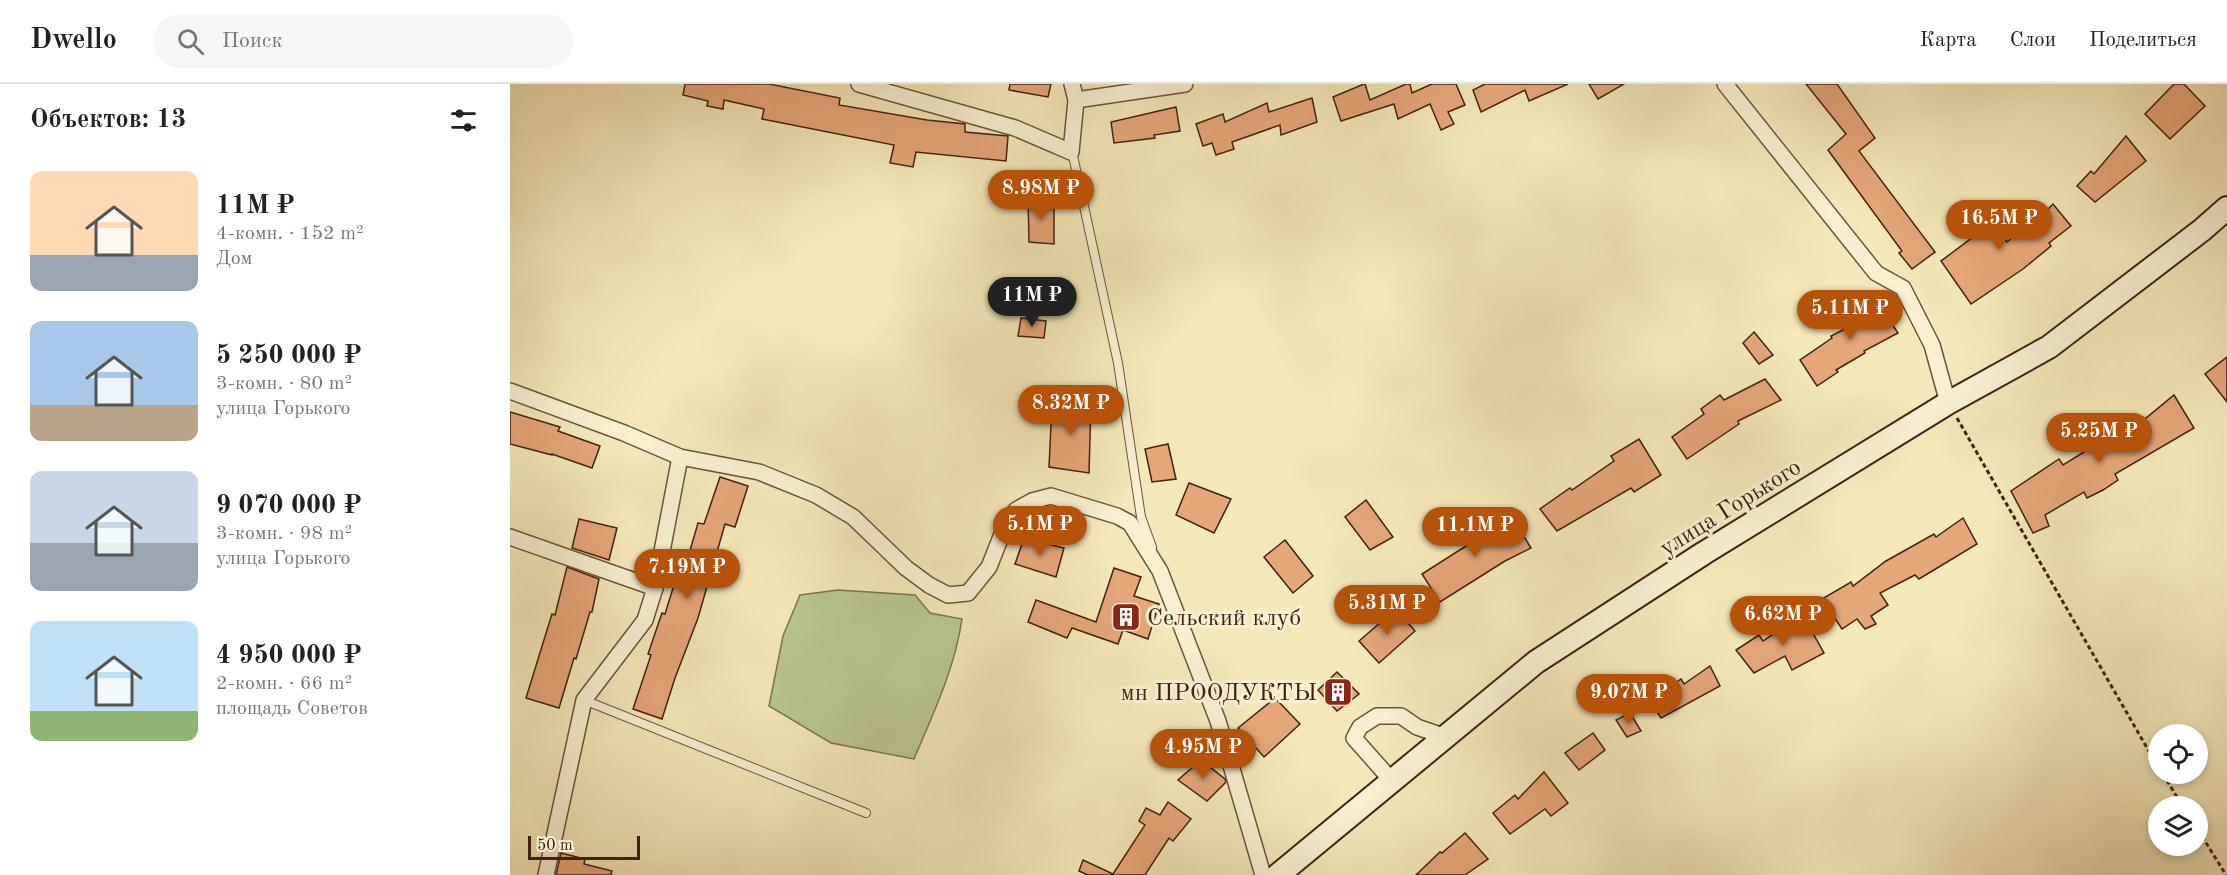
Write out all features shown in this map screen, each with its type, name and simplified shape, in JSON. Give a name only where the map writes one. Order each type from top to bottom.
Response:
[{"type":"main road","name":"улица Горького","points":[[1278,875],[1536,662],[1704,553],[1948,403],[2049,348],[2202,230],[2227,208]]},
{"type":"street","points":[[859,84],[1015,128],[1071,152],[1076,100],[1072,84]]},
{"type":"street","points":[[1076,100],[1185,84]]},
{"type":"street","points":[[1725,84],[1876,273],[1903,288],[1932,345],[1948,403]]},
{"type":"street","points":[[510,391],[624,433],[680,457],[759,472],[816,495],[853,517],[906,568],[929,585],[948,595],[968,593],[989,567],[1006,524],[1016,510],[1032,501],[1052,496],[1117,516],[1130,523],[1160,571],[1218,721],[1263,875]]},
{"type":"street","points":[[546,875],[584,700],[645,620],[655,588],[680,457]]},
{"type":"street","points":[[510,537],[655,588]]},
{"type":"street","points":[[1389,784],[1385,773],[1354,738],[1360,727],[1377,716],[1401,716],[1417,727],[1446,737]]},
{"type":"lane","points":[[1071,152],[1072,149],[1118,363],[1141,517],[1160,571]]},
{"type":"lane","points":[[584,700],[866,813]]},
{"type":"path","points":[[1948,403],[2148,750]]},
{"type":"path","points":[[2208,846],[2226,875]]},
{"type":"green space","points":[[838,590],[915,595],[930,613],[962,619],[949,673],[914,759],[831,743],[769,706],[783,636],[800,595]]},
{"type":"building","points":[[685,84],[769,84],[840,98],[839,105],[965,124],[965,132],[1008,136],[1006,161],[916,152],[913,167],[890,163],[894,145],[762,119],[764,109],[724,100],[723,109],[707,106],[708,101],[683,95]]},
{"type":"building","points":[[1010,84],[1051,84],[1048,97],[1009,90]]},
{"type":"building","points":[[1365,84],[1370,100],[1406,84],[1410,84],[1412,93],[1432,84],[1456,84],[1465,105],[1448,112],[1454,124],[1441,130],[1430,104],[1398,119],[1394,104],[1341,121],[1333,97]]},
{"type":"building","points":[[1485,84],[1568,84],[1529,101],[1525,90],[1481,112],[1473,90]]},
{"type":"building","points":[[1589,84],[1624,84],[1598,99]]},
{"type":"building","points":[[1806,84],[1837,84],[1875,138],[1859,151],[1935,252],[1912,269],[1899,253],[1902,251],[1828,150],[1846,134]]},
{"type":"building","points":[[2174,84],[2184,84],[2205,106],[2170,139],[2145,114]]},
{"type":"building","points":[[1312,98],[1317,122],[1281,135],[1280,125],[1232,142],[1234,149],[1216,155],[1212,143],[1203,146],[1196,124],[1223,114],[1225,122],[1267,103],[1269,112]]},
{"type":"building","points":[[1176,107],[1180,131],[1154,135],[1155,138],[1114,143],[1111,122]]},
{"type":"building","points":[[2126,136],[2146,161],[2095,202],[2077,186],[2091,171],[2094,174]]},
{"type":"building","points":[[1028,199],[1054,199],[1054,244],[1029,242]]},
{"type":"building","points":[[1979,201],[2007,242],[2031,222],[2033,224],[2053,204],[2071,226],[2049,243],[2051,246],[2023,269],[1971,304],[1941,261],[1977,234],[1963,216]]},
{"type":"building","points":[[1872,294],[1898,333],[1864,351],[1865,353],[1836,370],[1838,372],[1817,386],[1800,360],[1832,338],[1831,336],[1858,322],[1849,310]]},
{"type":"building","points":[[1021,318],[1046,321],[1044,338],[1018,336]]},
{"type":"building","points":[[1754,332],[1773,355],[1759,364],[1743,343]]},
{"type":"building","points":[[2227,357],[2227,402],[2205,374]]},
{"type":"building","points":[[1765,379],[1781,400],[1738,421],[1739,424],[1687,459],[1672,437],[1704,414],[1701,409],[1720,395],[1724,400]]},
{"type":"building","points":[[2174,395],[2194,428],[2115,474],[2118,480],[2103,490],[2087,498],[2084,492],[2045,515],[2049,526],[2033,533],[2011,491],[2059,459],[2063,465],[2146,418]]},
{"type":"building","points":[[1091,402],[1089,473],[1049,467],[1052,403]]},
{"type":"building","points":[[510,412],[560,427],[558,431],[600,446],[592,468],[552,454],[510,444]]},
{"type":"building","points":[[1639,439],[1661,475],[1634,492],[1631,488],[1557,531],[1540,509],[1614,461],[1611,456]]},
{"type":"building","points":[[1168,444],[1176,479],[1152,482],[1145,449]]},
{"type":"building","points":[[720,477],[748,486],[735,527],[725,524],[698,618],[662,719],[633,709],[662,613],[665,614],[679,569],[684,571],[698,523],[704,524]]},
{"type":"building","points":[[1189,483],[1231,499],[1214,533],[1176,515]]},
{"type":"building","points":[[1366,500],[1393,537],[1370,550],[1345,517]]},
{"type":"building","points":[[1963,518],[1977,544],[1919,579],[1915,575],[1880,593],[1888,605],[1871,616],[1876,624],[1865,629],[1857,619],[1842,629],[1822,599],[1851,582],[1853,586],[1886,561],[1934,534],[1936,537]]},
{"type":"building","points":[[579,519],[617,528],[609,560],[572,548]]},
{"type":"building","points":[[1473,520],[1486,542],[1514,520],[1531,548],[1505,561],[1440,602],[1422,574],[1466,546],[1456,531]]},
{"type":"building","points":[[1024,538],[1064,548],[1056,577],[1015,564]]},
{"type":"building","points":[[1285,540],[1313,576],[1293,593],[1264,557]]},
{"type":"building","points":[[567,567],[599,579],[592,612],[590,612],[576,659],[574,658],[559,708],[526,698],[552,614],[555,615]]},
{"type":"building","name":"Сельский клуб","points":[[1114,568],[1141,577],[1134,596],[1159,604],[1148,639],[1123,630],[1118,644],[1072,628],[1067,638],[1028,622],[1036,600],[1096,622]]},
{"type":"building","points":[[1396,609],[1415,631],[1379,663],[1359,641]]},
{"type":"building","points":[[1802,614],[1824,653],[1792,670],[1785,656],[1754,673],[1736,650],[1759,635],[1763,641]]},
{"type":"building","points":[[1710,666],[1720,686],[1661,718],[1650,701],[1681,679],[1684,684]]},
{"type":"building","name":"мн ПРООДУКТЫ","points":[[1337,672],[1359,694],[1337,711],[1318,690]]},
{"type":"building","points":[[1275,698],[1300,724],[1264,757],[1238,728]]},
{"type":"building","points":[[1630,713],[1641,731],[1627,737],[1616,720]]},
{"type":"building","points":[[1593,733],[1605,750],[1579,770],[1565,753]]},
{"type":"building","points":[[1201,760],[1226,782],[1207,801],[1178,780]]},
{"type":"building","points":[[1544,772],[1568,803],[1551,816],[1545,809],[1510,834],[1493,813],[1515,795],[1518,799]]},
{"type":"building","points":[[1168,802],[1191,819],[1173,841],[1169,838],[1145,875],[1088,875],[1079,871],[1083,860],[1113,874],[1145,825],[1139,821],[1146,808],[1160,815]]},
{"type":"building","points":[[1465,833],[1488,859],[1465,875],[1416,875],[1440,852],[1442,853]]},
{"type":"building","points":[[561,853],[585,859],[584,864],[612,871],[611,875],[556,875]]},
{"type":"place","name":"Сельский клуб","points":[[1126,617]]},
{"type":"place","name":"мн ПРООДУКТЫ","points":[[1338,692]]}]
